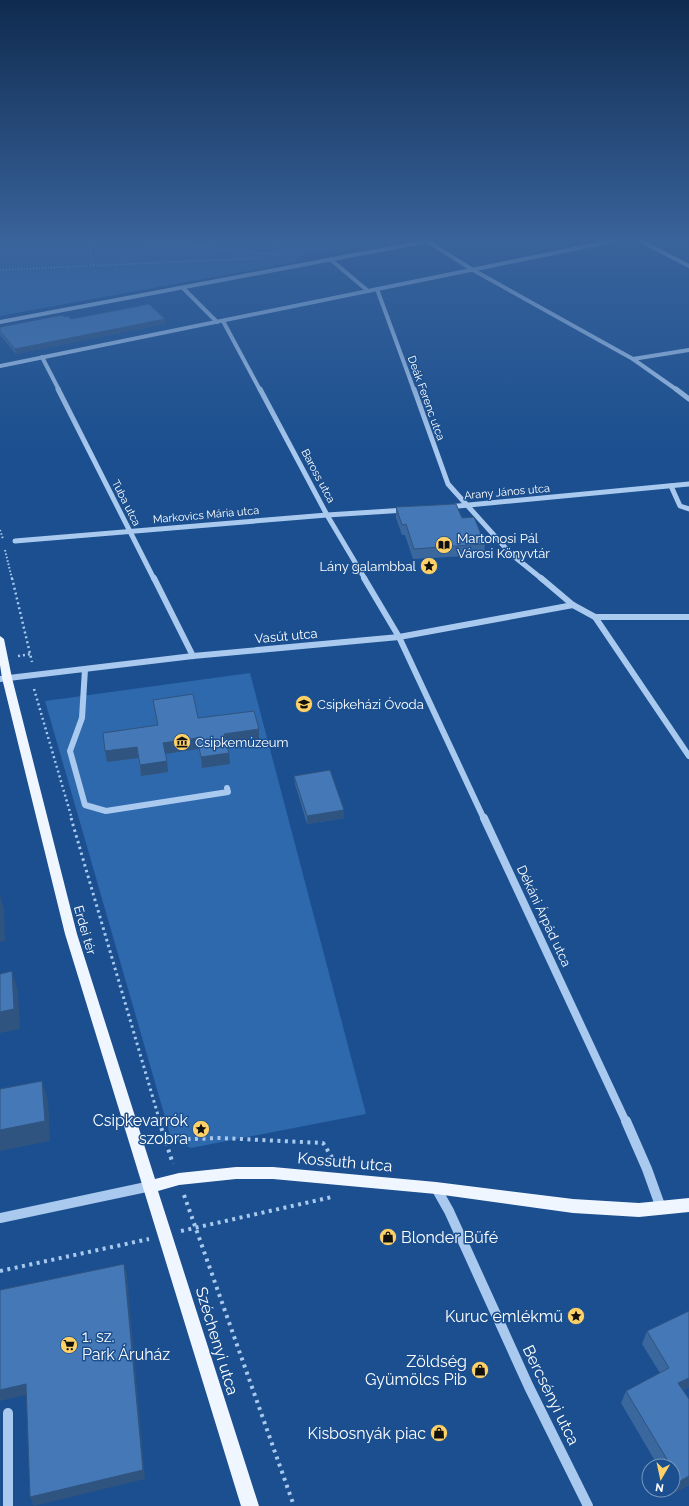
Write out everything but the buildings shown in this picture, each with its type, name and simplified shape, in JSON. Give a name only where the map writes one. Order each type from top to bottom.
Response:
[{"type":"main road","points":[[0,640],[4,679]]},
{"type":"main road","name":"Erdei tér","points":[[4,679],[71,934],[150,1186]]},
{"type":"main road","name":"Kossuth utca","points":[[150,1186],[179,1179],[243,1173],[273,1173],[345,1178],[436,1188],[573,1206],[639,1210],[689,1205]]},
{"type":"main road","name":"Széchenyi utca","points":[[150,1186],[250,1506]]},
{"type":"street","points":[[0,322],[60,311]]},
{"type":"street","points":[[206,311],[217,322]]},
{"type":"street","points":[[0,366],[271,311]]},
{"type":"street","name":"Deák Ferenc utca","points":[[385,311],[448,484],[511,554],[573,605],[595,617]]},
{"type":"street","points":[[547,311],[633,359],[689,399]]},
{"type":"street","name":"Baross utca","points":[[224,321],[327,515],[399,637]]},
{"type":"street","points":[[633,359],[689,350]]},
{"type":"street","name":"Tuba utca","points":[[42,357],[129,531],[194,656]]},
{"type":"street","name":"Arany János utca","points":[[445,508],[689,484]]},
{"type":"street","points":[[671,486],[680,506],[689,509]]},
{"type":"street","points":[[327,515],[414,510]]},
{"type":"street","name":"Markovics Mária utca","points":[[16,541],[327,515]]},
{"type":"street","name":"Vasút utca","points":[[4,679],[194,656],[399,637],[573,605]]},
{"type":"street","points":[[595,617],[689,617]]},
{"type":"street","points":[[595,617],[689,756]]},
{"type":"street","name":"Dékáni Árpád utca","points":[[399,637],[626,1120],[647,1169],[661,1208]]},
{"type":"street","points":[[85,670],[82,718],[70,751],[85,805],[106,811],[228,792],[227,788]]},
{"type":"street","name":"Kossuth utca","points":[[0,1218],[150,1186]]},
{"type":"street","name":"Bercsényi utca","points":[[436,1188],[529,1387],[588,1506]]},
{"type":"street","points":[[8,1413],[8,1506]]},
{"type":"path","points":[[0,530],[3,542]]},
{"type":"path","points":[[5,549],[31,654],[35,693],[165,1140],[294,1506]]},
{"type":"path","points":[[165,1140],[220,1138],[323,1143],[345,1178],[332,1197],[196,1228]]},
{"type":"path","points":[[0,1271],[165,1235]]},
{"type":"shaded area","points":[[0,311],[26,311],[0,316]]},
{"type":"shaded area","points":[[250,673],[366,1114],[191,1148],[171,1138],[45,701]]},
{"type":"place","name":"Martonosi Pál Városi Könyvtár","points":[[444,545]]},
{"type":"place","name":"Lány galambbal","points":[[429,566]]},
{"type":"place","name":"Csipkeházi Óvoda","points":[[304,704]]},
{"type":"place","name":"Csipkemúzeum","points":[[182,742]]},
{"type":"place","name":"Csipkevarrók szobra","points":[[201,1129]]},
{"type":"place","name":"Blonder Büfé","points":[[388,1237]]},
{"type":"place","name":"Kuruc emlékmű","points":[[576,1316]]},
{"type":"place","name":"1. sz. Park Áruház","points":[[69,1345]]},
{"type":"place","name":"Zöldség Gyümölcs Pib","points":[[480,1370]]},
{"type":"place","name":"Kisbosnyák piac","points":[[439,1433]]}]
